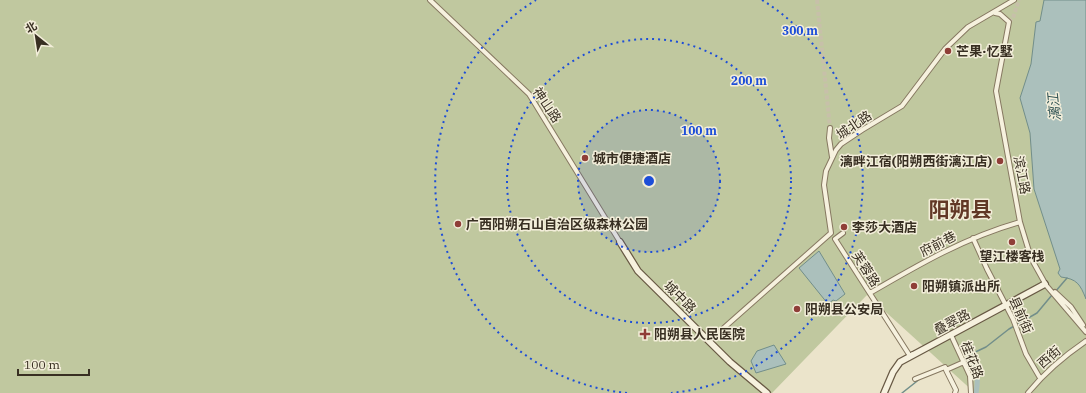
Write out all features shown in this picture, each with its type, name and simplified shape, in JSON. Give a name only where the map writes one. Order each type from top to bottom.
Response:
[{"type":"street","name":"神山路","points":[[430,0],[529,94],[620,242]]},
{"type":"street","name":"城北路","points":[[831,233],[824,186],[826,171],[832,156],[841,144],[902,106],[945,49],[968,27],[995,13],[1014,0]]},
{"type":"street","name":"滨江路","points":[[995,13],[1000,14],[1009,22],[996,91],[1020,222],[1031,258],[1045,284],[1071,307],[1086,331]]},
{"type":"street","points":[[830,128],[829,138],[832,156]]},
{"type":"street","name":"府前巷","points":[[870,293],[936,256],[973,238],[992,230],[1020,222]]},
{"type":"street","points":[[709,341],[831,233]]},
{"type":"street","name":"芙蓉路","points":[[831,233],[910,356]]},
{"type":"street","points":[[843,234],[835,239],[910,356],[1045,284],[1086,331]]},
{"type":"street","name":"县前街","points":[[973,238],[1013,319],[1026,354],[1040,378]]},
{"type":"street","name":"城中路","points":[[620,242],[638,271],[709,341],[767,393]]},
{"type":"street","name":"叠翠路","points":[[884,393],[893,372],[900,362],[1045,284]]},
{"type":"street","name":"桂花路","points":[[951,335],[970,376],[971,393]]},
{"type":"street","name":"西街","points":[[1028,393],[1040,378],[1065,355],[1086,341]]},
{"type":"street","points":[[946,370],[963,361]]},
{"type":"street","points":[[915,378],[945,367],[956,390],[955,393]]},
{"type":"green space","points":[[0,0],[1086,0],[1086,393],[975,393],[867,295],[772,393],[0,393]]},
{"type":"water","name":"漓江","points":[[1044,0],[1086,0],[1086,299],[1077,283],[1071,279],[1061,277],[1058,273],[1060,269],[1034,189],[1030,133],[1020,98],[1031,64],[1036,22],[1040,21]]},
{"type":"water","points":[[819,251],[845,294],[836,301],[833,300],[828,304],[799,268]]},
{"type":"water","points":[[774,345],[786,364],[756,373],[751,361],[757,351]]},
{"type":"waterway","points":[[1055,292],[1067,278]]},
{"type":"waterway","points":[[969,355],[986,347],[1009,329],[1037,313],[1052,295]]},
{"type":"waterway","points":[[969,355],[977,373],[976,393]]},
{"type":"waterway","points":[[902,393],[921,378]]},
{"type":"tunnel","points":[[817,0],[830,128]]},
{"type":"tunnel","points":[[1009,22],[1013,18],[1019,0]]},
{"type":"place","name":"芒果·忆墅","points":[[948,51]]},
{"type":"place","name":"城市便捷酒店","points":[[585,158]]},
{"type":"place","name":"漓畔江宿(阳朔西街漓江店)","points":[[1000,161]]},
{"type":"place","name":"广西阳朔石山自治区级森林公园","points":[[458,224]]},
{"type":"place","name":"李莎大酒店","points":[[844,227]]},
{"type":"place","name":"望江楼客栈","points":[[1012,242]]},
{"type":"place","name":"阳朔镇派出所","points":[[914,286]]},
{"type":"place","name":"阳朔县公安局","points":[[797,309]]},
{"type":"place","name":"阳朔县人民医院","points":[[645,334]]},
{"type":"district","name":"阳朔县","points":[[960,209]]}]
